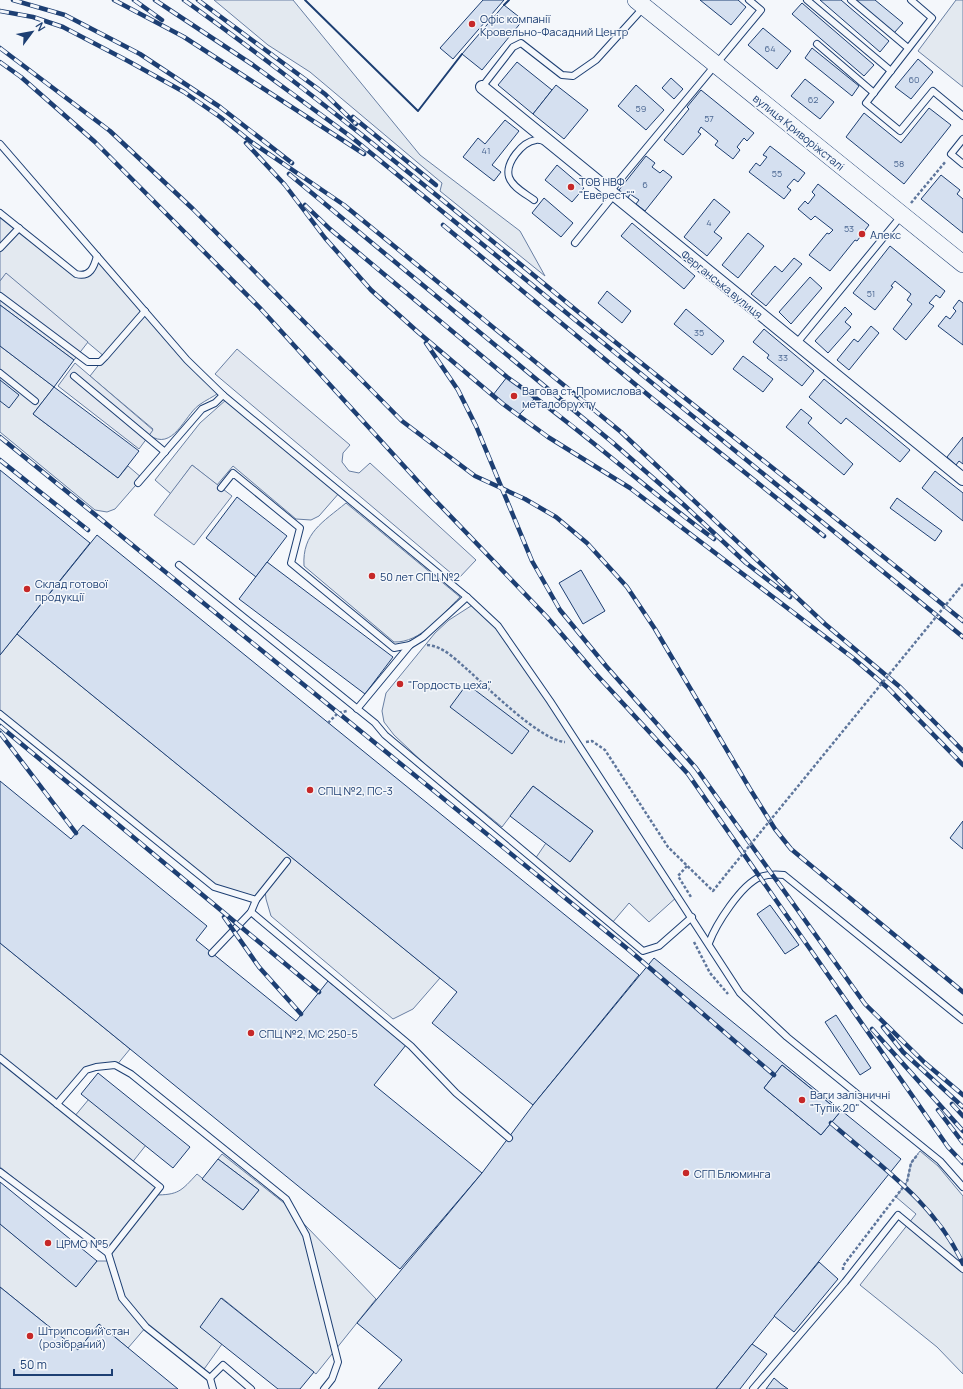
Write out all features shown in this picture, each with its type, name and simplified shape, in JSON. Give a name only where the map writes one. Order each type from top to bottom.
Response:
[{"type":"main road","name":"вулиця Криворіжсталі","points":[[640,4],[963,264]]},
{"type":"street","name":"Ферганська вулиця","points":[[482,88],[963,479]]},
{"type":"lane","points":[[575,243],[613,196],[613,188],[762,10],[750,0]]},
{"type":"lane","points":[[807,0],[891,71]]},
{"type":"lane","points":[[851,0],[908,48]]},
{"type":"lane","points":[[911,0],[932,18],[866,103],[900,131],[933,91],[963,116]]},
{"type":"lane","points":[[482,88],[513,47],[521,43],[562,75],[573,76],[596,60],[640,4]]},
{"type":"lane","points":[[817,44],[874,92]]},
{"type":"lane","points":[[534,200],[512,184],[508,171],[511,162],[522,147],[536,140],[549,141]]},
{"type":"lane","points":[[963,140],[951,154],[963,164]]},
{"type":"lane","points":[[0,144],[187,360],[223,396],[467,597],[498,626],[550,701],[709,943],[740,993],[787,1037],[940,1161],[963,1187]]},
{"type":"lane","points":[[0,213],[76,274],[81,275],[90,272],[94,268],[97,256]]},
{"type":"lane","points":[[796,344],[902,215]]},
{"type":"lane","points":[[0,248],[19,228]]},
{"type":"lane","points":[[0,296],[88,362],[96,363],[105,357],[145,311]]},
{"type":"lane","points":[[0,373],[35,401]]},
{"type":"lane","points":[[74,376],[165,452]]},
{"type":"lane","points":[[138,483],[202,409],[223,396]]},
{"type":"lane","points":[[221,488],[233,473],[300,528],[291,563],[394,648],[410,645]]},
{"type":"lane","points":[[179,565],[375,723],[385,735],[642,951],[659,946],[692,917]]},
{"type":"lane","points":[[357,709],[410,645],[423,636],[467,597]]},
{"type":"lane","points":[[0,714],[214,886],[256,900]]},
{"type":"lane","points":[[212,953],[252,912],[256,900],[287,861]]},
{"type":"lane","points":[[709,943],[715,927],[747,885],[759,877],[771,874],[784,875],[963,1020]]},
{"type":"lane","points":[[252,912],[411,1046],[456,1093],[509,1138]]},
{"type":"lane","points":[[0,1058],[160,1187],[108,1253]]},
{"type":"lane","points":[[57,1104],[86,1070],[96,1067],[115,1065],[131,1074],[286,1199],[306,1235],[338,1362],[332,1379],[324,1389]]},
{"type":"lane","points":[[0,1172],[108,1253],[122,1298],[146,1327],[210,1378],[213,1389]]},
{"type":"lane","points":[[753,1389],[845,1282],[898,1215],[963,1269]]},
{"type":"lane","points":[[210,1378],[223,1365],[251,1389]]},
{"type":"path","points":[[902,215],[951,154]]},
{"type":"path","points":[[713,891],[963,584]]},
{"type":"path","points":[[328,723],[338,713],[357,709]]},
{"type":"path","points":[[687,866],[678,876],[694,903]]},
{"type":"path","points":[[697,925],[691,936],[710,973],[729,995]]},
{"type":"path","points":[[845,1282],[843,1266],[907,1182],[911,1163],[920,1151]]},
{"type":"shaded area","points":[[214,0],[293,0],[420,155],[520,231],[545,276],[440,191],[442,183],[310,72],[268,45]]},
{"type":"shaded area","points":[[956,0],[963,0],[963,87],[918,51]]},
{"type":"shaded area","points":[[0,213],[76,274],[86,274],[97,256],[145,311],[220,392],[199,405],[171,436],[165,439],[157,439],[149,435],[153,429],[90,376],[105,357],[6,274],[0,281]]},
{"type":"shaded area","points":[[6,273],[88,342],[74,360],[0,305],[0,281]]},
{"type":"shaded area","points":[[0,346],[54,387],[33,414],[118,478],[128,466],[142,478],[115,509],[107,512],[95,510],[0,432]]},
{"type":"shaded area","points":[[237,349],[350,445],[343,453],[342,462],[349,471],[359,473],[370,463],[476,560],[458,579],[215,374]]},
{"type":"shaded area","points":[[75,363],[153,430],[139,449],[58,386]]},
{"type":"shaded area","points":[[227,399],[340,492],[319,516],[311,520],[296,519],[233,466],[217,485],[192,465],[171,494],[155,480],[200,423]]},
{"type":"shaded area","points":[[192,465],[232,496],[194,545],[154,515]]},
{"type":"shaded area","points":[[346,503],[460,597],[422,633],[413,638],[394,642],[304,566],[306,545],[310,537],[322,523]]},
{"type":"shaded area","points":[[474,604],[498,626],[678,896],[649,922],[629,903],[612,923],[535,859],[546,843],[571,861],[593,831],[533,786],[502,827],[428,767],[394,735],[384,722],[382,711],[386,693],[435,633],[449,620]]},
{"type":"shaded area","points":[[17,634],[440,978],[413,1009],[393,1019],[271,916],[265,890],[256,900],[214,887],[0,714],[0,655]]},
{"type":"shaded area","points":[[0,943],[130,1049],[116,1066],[86,1070],[57,1104],[74,1117],[89,1099],[146,1145],[131,1164],[160,1187],[154,1195],[169,1194],[179,1191],[197,1174],[243,1210],[259,1190],[218,1159],[222,1154],[284,1203],[376,1299],[316,1374],[222,1298],[201,1327],[222,1344],[202,1372],[146,1327],[128,1348],[99,1324],[78,1350],[0,1287],[0,1224],[76,1286],[97,1261],[110,1261],[108,1253],[0,1167]]},
{"type":"shaded area","points":[[920,1151],[938,1166],[963,1196],[963,1374],[937,1347],[860,1285],[916,1214],[896,1197],[907,1182],[911,1163]]},
{"type":"building","name":"Офіс компанії Кровельно-Фасадний Центр","points":[[483,0],[504,0],[453,59],[440,48]]},
{"type":"building","points":[[700,0],[738,0],[746,7],[731,25]]},
{"type":"building","points":[[820,0],[841,0],[889,41],[880,52]]},
{"type":"building","points":[[856,0],[875,0],[903,23],[894,33]]},
{"type":"building","points":[[802,3],[874,65],[864,76],[792,14]]},
{"type":"building","points":[[504,5],[523,20],[482,70],[462,54]]},
{"type":"building","points":[[763,28],[791,51],[777,69],[748,45]]},
{"type":"building","points":[[812,48],[859,86],[852,96],[805,58]]},
{"type":"building","points":[[918,59],[933,72],[911,99],[895,87]]},
{"type":"building","points":[[517,62],[552,90],[533,114],[498,85]]},
{"type":"building","points":[[671,78],[683,89],[674,99],[662,88]]},
{"type":"building","points":[[805,79],[834,102],[820,119],[791,96]]},
{"type":"building","points":[[556,85],[588,110],[564,139],[533,114]]},
{"type":"building","points":[[636,85],[664,110],[646,130],[618,106]]},
{"type":"building","points":[[701,90],[754,133],[747,141],[744,138],[737,147],[740,150],[733,159],[715,145],[718,141],[701,127],[698,132],[701,134],[683,155],[664,140],[689,109],[687,107]]},
{"type":"building","points":[[929,108],[951,125],[904,184],[846,137],[864,113],[901,143]]},
{"type":"building","points":[[505,120],[519,131],[492,165],[501,172],[494,181],[463,157],[478,138],[485,144]]},
{"type":"building","points":[[770,146],[805,173],[798,182],[794,179],[787,187],[791,190],[784,199],[749,172],[756,163],[760,166],[767,157],[763,155]]},
{"type":"building","points":[[646,156],[655,163],[652,167],[660,173],[663,170],[672,177],[645,211],[636,204],[639,200],[630,194],[628,198],[619,190]]},
{"type":"building","points":[[557,165],[584,188],[572,202],[545,180]]},
{"type":"building","points":[[941,175],[960,190],[957,194],[963,199],[963,233],[921,199]]},
{"type":"building","points":[[818,184],[869,225],[830,271],[809,255],[827,233],[829,234],[833,230],[815,216],[811,220],[798,209],[805,201],[808,204],[815,195],[812,192]]},
{"type":"building","points":[[544,198],[573,223],[561,237],[532,213]]},
{"type":"building","points":[[714,199],[730,212],[714,232],[722,238],[707,256],[684,237]]},
{"type":"building","points":[[632,223],[695,276],[684,289],[621,236]]},
{"type":"building","points":[[748,233],[764,246],[738,278],[722,265]]},
{"type":"building","points":[[890,246],[945,291],[940,298],[936,295],[929,303],[934,306],[906,340],[893,329],[912,304],[907,300],[911,294],[895,281],[891,286],[893,287],[875,310],[853,293]]},
{"type":"building","points":[[794,258],[802,264],[766,306],[751,294],[775,266],[782,272]]},
{"type":"building","points":[[810,277],[822,288],[791,324],[779,312]]},
{"type":"building","points":[[607,291],[631,311],[622,323],[598,303]]},
{"type":"building","points":[[959,300],[963,303],[963,345],[938,326],[946,316],[950,319],[956,311],[953,308]]},
{"type":"building","points":[[0,305],[74,360],[54,387],[0,346]]},
{"type":"building","points":[[845,307],[852,314],[845,322],[851,327],[828,353],[815,341]]},
{"type":"building","points":[[686,309],[724,341],[712,355],[674,324]]},
{"type":"building","points":[[871,326],[879,333],[849,370],[837,360],[854,339],[858,342]]},
{"type":"building","points":[[764,329],[814,371],[802,386],[767,358],[769,355],[753,342]]},
{"type":"building","points":[[743,356],[773,379],[763,392],[733,369]]},
{"type":"building","name":"Вагова ст. Промислова металобрухту","points":[[507,377],[536,397],[519,415],[493,395]]},
{"type":"building","points":[[824,379],[910,450],[900,462],[846,418],[841,424],[809,397]]},
{"type":"building","points":[[0,380],[19,395],[9,408],[0,401]]},
{"type":"building","points":[[54,387],[139,451],[118,478],[33,414]]},
{"type":"building","points":[[801,409],[812,418],[808,423],[853,464],[844,475],[786,427]]},
{"type":"building","points":[[963,437],[963,464],[959,461],[956,465],[947,457]]},
{"type":"building","name":"Склад готової продукції","points":[[0,470],[90,543],[0,655]]},
{"type":"building","points":[[935,471],[963,493],[963,521],[922,488]]},
{"type":"building","points":[[237,497],[287,536],[256,577],[206,538]]},
{"type":"building","points":[[897,498],[942,531],[935,541],[890,508]]},
{"type":"building","name":"СПЦ №2, ПС-3","points":[[97,535],[639,975],[533,1105],[432,1023],[457,992],[17,634]]},
{"type":"building","points":[[267,562],[393,657],[365,694],[239,599]]},
{"type":"building","points":[[581,570],[605,611],[583,624],[559,583]]},
{"type":"building","points":[[467,684],[529,731],[512,754],[450,707]]},
{"type":"building","name":"СПЦ №2, МС 250-5","points":[[0,781],[71,839],[83,825],[207,926],[196,940],[296,1021],[328,981],[406,1045],[374,1085],[482,1173],[400,1269],[0,943]]},
{"type":"building","points":[[533,786],[593,831],[570,862],[510,816]]},
{"type":"building","points":[[963,821],[963,849],[950,838]]},
{"type":"building","points":[[770,905],[799,945],[785,954],[757,914]]},
{"type":"building","name":"СГП Блюминга","points":[[654,958],[901,1159],[716,1389],[378,1389],[402,1360],[357,1323],[482,1173],[533,1105]],"holes":[[[782,1065],[840,1112],[821,1135],[764,1088]]]},
{"type":"building","points":[[836,1015],[871,1068],[860,1075],[825,1022]]},
{"type":"building","name":"Ваги залізничні \"Тупік 20\"","points":[[782,1065],[840,1112],[821,1135],[764,1088]]},
{"type":"building","points":[[98,1073],[190,1147],[173,1168],[81,1094]]},
{"type":"building","points":[[218,1159],[259,1190],[243,1210],[202,1179]]},
{"type":"building","name":"ЦРМО №5","points":[[0,1182],[97,1261],[76,1287],[0,1224]]},
{"type":"building","points":[[819,1262],[838,1279],[794,1332],[774,1316]]},
{"type":"building","name":"Штрипсовий стан (розібраний)","points":[[0,1287],[78,1350],[99,1324],[178,1389],[0,1389]]},
{"type":"building","points":[[221,1298],[314,1372],[300,1389],[278,1389],[200,1327]]},
{"type":"building","points":[[752,1344],[767,1354],[740,1389],[716,1389]]},
{"type":"building","points":[[774,1378],[781,1384],[788,1389],[766,1389]]},
{"type":"railway","points":[[13,0],[65,15],[140,54],[220,107],[292,163]]},
{"type":"railway","points":[[114,0],[184,37],[364,154]]},
{"type":"railway","points":[[134,0],[162,20]]},
{"type":"railway","points":[[155,0],[253,65],[350,136],[963,637]]},
{"type":"railway","points":[[184,0],[345,121],[604,333],[963,621]]},
{"type":"railway","points":[[198,0],[325,94],[356,124]]},
{"type":"railway","points":[[0,11],[33,17],[63,27],[184,92],[220,117],[250,141],[344,205],[621,432],[825,624],[900,687],[963,751]]},
{"type":"railway","points":[[0,48],[110,131],[193,209],[402,421],[475,476],[525,499],[556,517],[587,543],[627,587],[655,629],[775,829],[791,849],[963,992]]},
{"type":"railway","points":[[0,62],[21,77],[95,142],[260,308],[434,499],[547,617],[595,673],[688,774],[948,1147],[963,1163]]},
{"type":"railway","points":[[353,117],[436,185]]},
{"type":"railway","points":[[246,143],[285,185],[325,238],[371,290],[419,333],[503,404],[548,437],[630,488],[853,658],[888,688],[963,765]]},
{"type":"railway","points":[[289,174],[612,442],[684,505],[746,563],[790,597]]},
{"type":"railway","points":[[305,205],[330,229],[507,377],[560,416],[714,539]]},
{"type":"railway","points":[[443,225],[653,399],[824,536]]},
{"type":"railway","points":[[426,343],[458,390],[476,426],[532,561],[560,610],[606,666],[696,768],[865,1004],[924,1062],[963,1095]]},
{"type":"railway","points":[[0,437],[629,950],[774,1075]]},
{"type":"railway","points":[[0,460],[88,530]]},
{"type":"railway","points":[[0,726],[319,992]]},
{"type":"railway","points":[[0,733],[76,833]]},
{"type":"railway","points":[[224,917],[259,967],[301,1014]]},
{"type":"railway","points":[[883,1027],[903,1052],[963,1107]]},
{"type":"railway","points":[[872,1029],[963,1131]]},
{"type":"railway","points":[[952,1104],[963,1116]]},
{"type":"railway","points":[[938,1110],[963,1143]]},
{"type":"railway","points":[[831,1123],[887,1170],[922,1204],[952,1242],[963,1264]]},
{"type":"wall","points":[[305,0],[418,111],[462,54]]},
{"type":"wall","points":[[504,5],[509,0]]},
{"type":"place","name":"Офіс компанії Кровельно-Фасадний Центр","points":[[472,24]]},
{"type":"place","name":"ТОВ НВФ \"Еверест\"\"","points":[[571,187]]},
{"type":"place","name":"Алекс","points":[[862,234]]},
{"type":"place","name":"Вагова ст. Промислова металобрухту","points":[[514,396]]},
{"type":"place","name":"50 лет СПЦ №2","points":[[372,576]]},
{"type":"place","name":"Склад готової продукції","points":[[27,589]]},
{"type":"place","name":"\"Гордость цеха\"","points":[[400,684]]},
{"type":"place","name":"СПЦ №2, ПС-3","points":[[310,790]]},
{"type":"place","name":"СПЦ №2, МС 250-5","points":[[251,1033]]},
{"type":"place","name":"Ваги залізничні \"Тупік 20\"","points":[[802,1100]]},
{"type":"place","name":"СГП Блюминга","points":[[686,1173]]},
{"type":"place","name":"ЦРМО №5","points":[[48,1243]]},
{"type":"place","name":"Штрипсовий стан (розібраний)","points":[[30,1336]]}]
